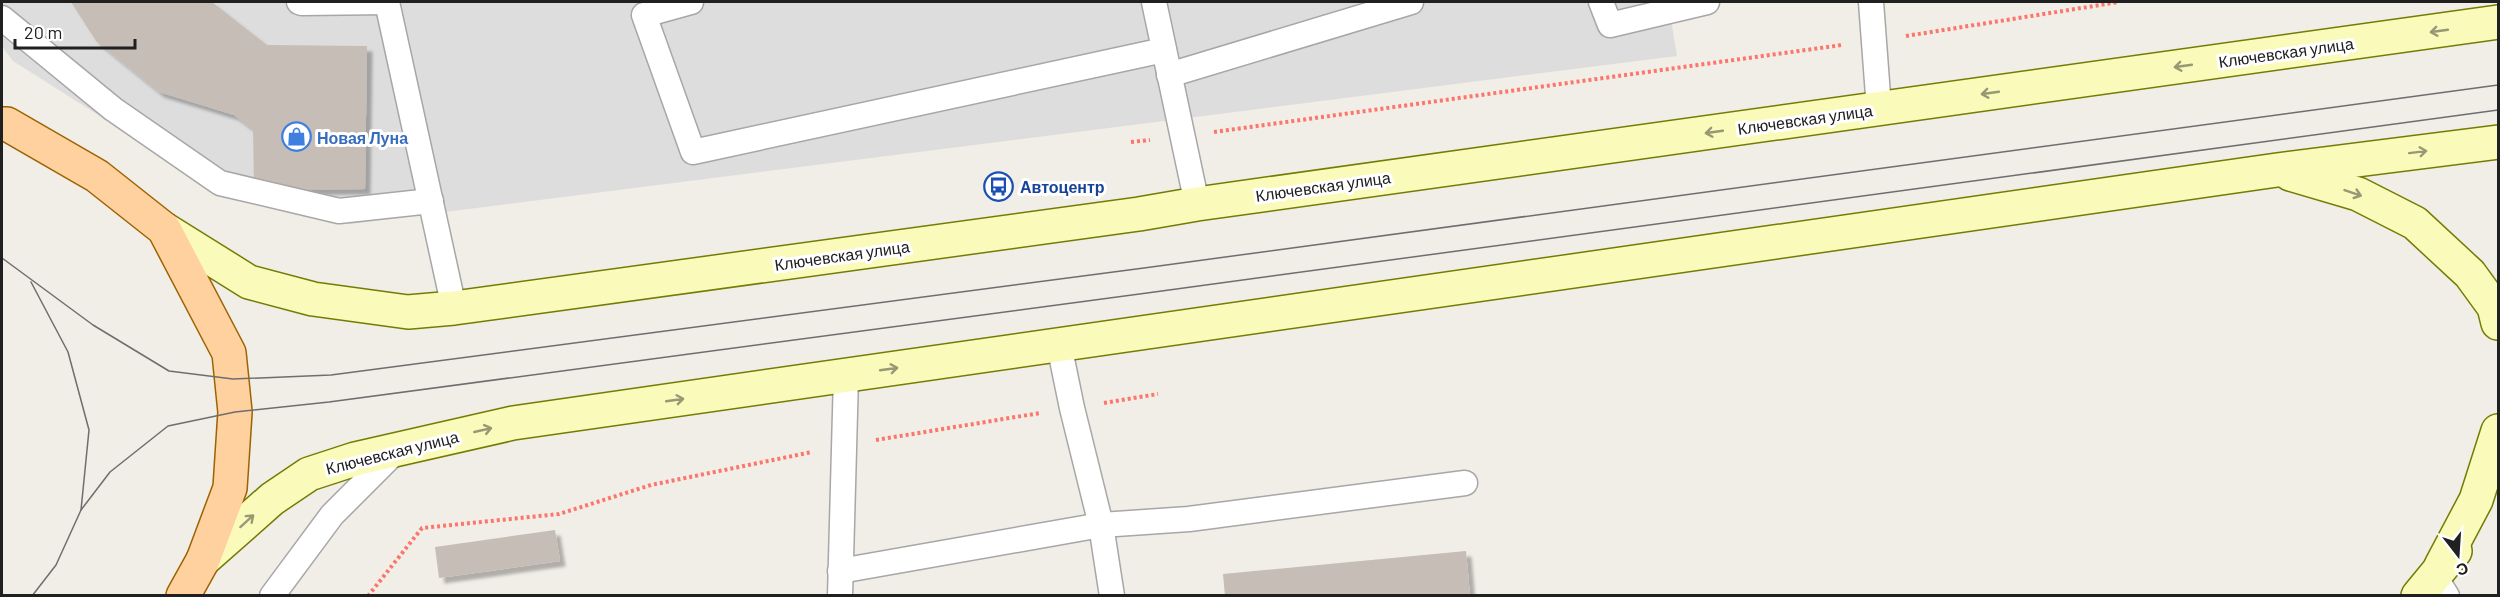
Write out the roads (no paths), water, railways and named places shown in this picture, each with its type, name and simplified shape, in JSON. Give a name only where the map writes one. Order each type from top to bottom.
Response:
[{"type":"main road","name":"Ключевская улица","points":[[164,229],[249,282],[313,299],[408,312],[454,308],[1879,109],[2498,26]]},
{"type":"main road","points":[[3,123],[97,176],[164,229],[229,353],[235,412],[230,488],[203,560],[183,596]]},
{"type":"main road","name":"Ключевская улица","points":[[203,560],[272,499],[309,474],[356,459],[513,423],[2277,170],[2499,142]]},
{"type":"main road","points":[[2277,170],[2358,194],[2415,223],[2470,274],[2494,307],[2499,323]]},
{"type":"main road","points":[[2435,583],[2476,500],[2499,431]]},
{"type":"main road","points":[[2435,583],[2499,500]]},
{"type":"lane","points":[[299,2],[387,2],[454,308]]},
{"type":"lane","points":[[691,2],[644,15],[693,152],[1164,50]]},
{"type":"lane","points":[[1154,2],[1197,204]]},
{"type":"lane","points":[[1169,75],[1411,2]]},
{"type":"lane","points":[[1601,2],[1610,25],[1707,2]]},
{"type":"lane","points":[[1871,2],[1879,109]]},
{"type":"lane","points":[[2,18],[113,109],[220,183],[339,212],[431,201]]},
{"type":"lane","points":[[1059,345],[1101,525],[1112,596]]},
{"type":"lane","points":[[840,596],[846,376]]},
{"type":"lane","points":[[272,596],[332,515],[398,449]]},
{"type":"lane","points":[[840,571],[1101,525],[1189,519],[1465,483]]},
{"type":"tram line","points":[[2,258],[93,325],[169,371],[233,379],[331,375],[2498,85]]},
{"type":"tram line","points":[[32,596],[56,565],[81,510],[110,472],[168,426],[235,412],[329,402],[1147,293],[2498,110]]},
{"type":"tram line","points":[[31,282],[68,352],[89,430],[81,510]]},
{"type":"place","name":"Новая Луна","points":[[296,137]]},
{"type":"place","name":"Автоцентр","points":[[999,186]]}]
